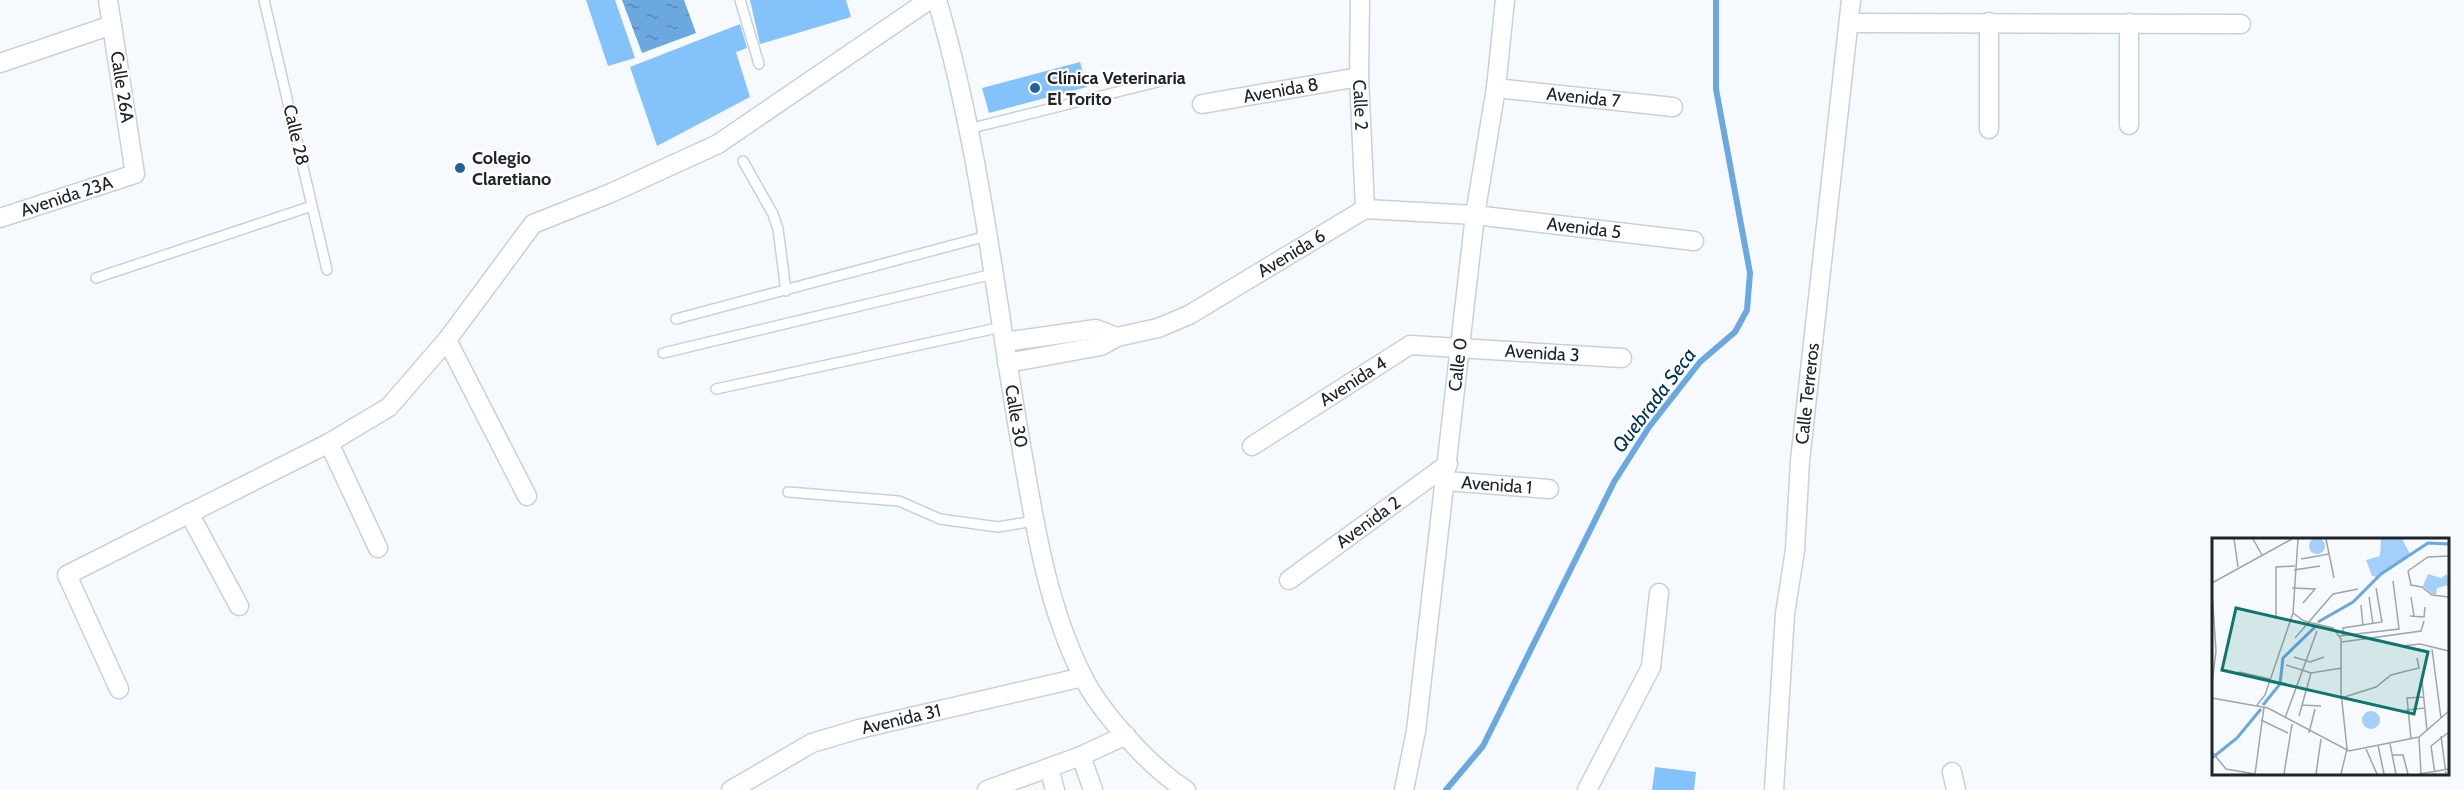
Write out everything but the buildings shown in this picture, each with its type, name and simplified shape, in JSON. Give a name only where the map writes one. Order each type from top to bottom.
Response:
[{"type":"street","name":"Calle 26A","points":[[108,0],[135,174]]},
{"type":"street","points":[[119,688],[67,575],[329,443],[389,407],[447,340],[533,224],[611,193],[717,144],[929,0]]},
{"type":"street","name":"Calle 30","points":[[937,0],[954,59],[968,129],[1034,521],[1049,586],[1067,642],[1100,708],[1186,790]]},
{"type":"street","name":"Calle 2","points":[[1360,0],[1359,77],[1365,209]]},
{"type":"street","name":"Calle 0","points":[[1404,790],[1416,731],[1447,473],[1474,215],[1496,88],[1504,0]]},
{"type":"street","name":"Calle Terreros","points":[[1774,790],[1785,614],[1795,550],[1800,461],[1851,0]]},
{"type":"street","points":[[1989,22],[1989,129]]},
{"type":"street","points":[[1849,23],[2241,24]]},
{"type":"street","points":[[2129,23],[2129,125]]},
{"type":"street","points":[[0,63],[112,25]]},
{"type":"street","name":"Avenida 8","points":[[1203,104],[1359,77]]},
{"type":"street","name":"Avenida 7","points":[[1496,88],[1673,107]]},
{"type":"street","name":"Avenida 23A","points":[[0,218],[135,174]]},
{"type":"street","points":[[1365,209],[1474,215]]},
{"type":"street","name":"Avenida 6","points":[[1007,363],[1101,346],[1117,337],[1158,328],[1189,315],[1365,209]]},
{"type":"street","name":"Avenida 5","points":[[1474,215],[1694,241]]},
{"type":"street","name":"Avenida 6","points":[[1004,335],[1096,329],[1117,337]]},
{"type":"street","points":[[447,340],[527,496]]},
{"type":"street","name":"Avenida 4","points":[[1252,446],[1410,345],[1461,346]]},
{"type":"street","name":"Avenida 3","points":[[1461,346],[1622,357]]},
{"type":"street","points":[[329,443],[378,548]]},
{"type":"street","name":"Avenida 1","points":[[1447,473],[1549,489]]},
{"type":"street","name":"Avenida 2","points":[[1289,580],[1447,473]]},
{"type":"street","points":[[189,513],[238,606]]},
{"type":"street","points":[[1587,790],[1651,667],[1659,593]]},
{"type":"street","name":"Avenida 31","points":[[731,790],[812,742],[1083,677]]},
{"type":"street","points":[[987,790],[1082,756],[1126,735]]},
{"type":"street","points":[[1082,756],[1093,790]]},
{"type":"street","points":[[1048,768],[1055,790]]},
{"type":"lane","name":"Calle 28","points":[[264,0],[327,270]]},
{"type":"lane","points":[[740,0],[759,64]]},
{"type":"lane","points":[[968,129],[1165,80]]},
{"type":"lane","points":[[743,161],[773,214],[778,229],[786,291]]},
{"type":"lane","points":[[96,278],[312,206]]},
{"type":"lane","points":[[676,319],[987,236]]},
{"type":"lane","points":[[663,353],[993,274]]},
{"type":"lane","points":[[716,388],[1004,335]]},
{"type":"lane","points":[[788,492],[899,501],[940,519],[998,527],[1034,521]]},
{"type":"water","points":[[622,0],[684,0],[696,33],[642,53]]},
{"type":"waterway","name":"Quebrada Seca","points":[[1446,790],[1483,746],[1614,482],[1649,427],[1700,362],[1735,332],[1747,310],[1750,273],[1716,89],[1716,0]]},
{"type":"place","name":"Clínica Veterinaria El Torito","points":[[1035,88]]},
{"type":"place","name":"Colegio Claretiano","points":[[460,168]]}]
